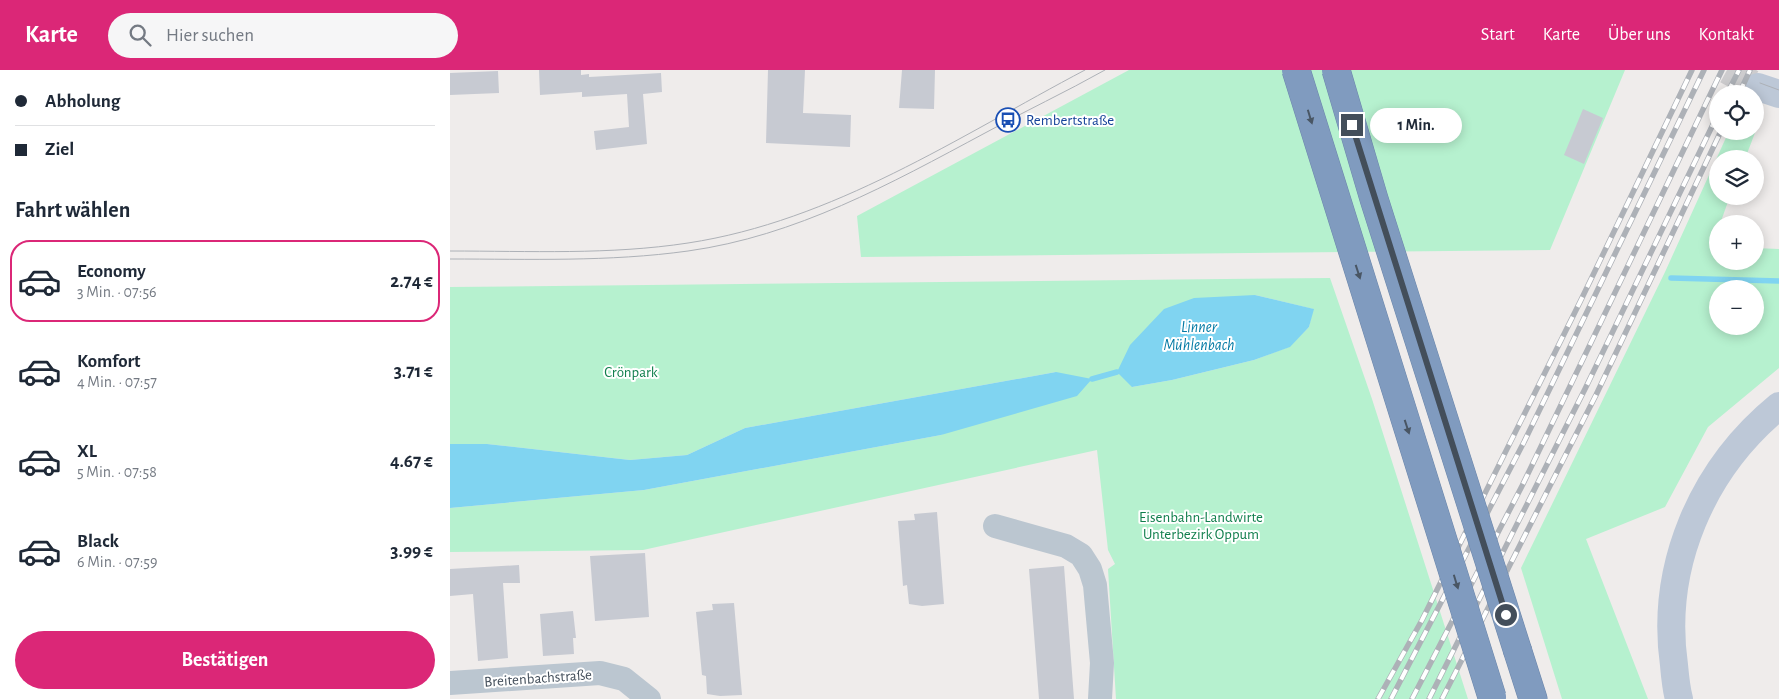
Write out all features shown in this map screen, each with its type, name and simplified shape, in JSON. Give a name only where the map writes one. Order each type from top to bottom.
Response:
[{"type":"highway","points":[[1296,70],[1493,698]]},
{"type":"highway","points":[[1336,70],[1374,199],[1533,699]]},
{"type":"main road","points":[[1679,699],[1670,638],[1672,599],[1678,563],[1693,518],[1712,482],[1736,448],[1762,420],[1779,406]]},
{"type":"street","points":[[994,526],[1066,546],[1081,555],[1090,570],[1095,585],[1102,663],[1100,699]]},
{"type":"street","name":"Breitenbachstraße","points":[[450,683],[600,673],[624,679],[648,699]]},
{"type":"green space","points":[[1129,70],[1625,70],[1550,250],[861,257],[857,216]]},
{"type":"green space","points":[[1725,140],[1752,140],[1748,150],[1720,150]]},
{"type":"green space","points":[[1709,175],[1709,205],[1727,205],[1723,215],[1709,215],[1709,270],[1764,270],[1764,248],[1779,249],[1779,368],[1708,427],[1665,507],[1586,539],[1648,699],[1562,699],[1521,568],[1665,272]]},
{"type":"green space","name":"Crönpark","points":[[1330,278],[1372,399],[1468,699],[1116,699],[1108,569],[1115,564],[1108,550],[1097,450],[643,550],[450,552],[450,508],[644,490],[941,435],[1056,372],[745,428],[687,455],[630,460],[487,444],[450,444],[450,287]],"holes":[[[1255,295],[1313,309],[1309,327],[1289,347],[1254,360],[1172,380],[1132,387]]]},
{"type":"water","name":"Linner Mühlenbach","points":[[1255,295],[1314,309],[1309,327],[1290,347],[1254,360],[1172,380],[1132,387],[1117,372],[1130,345],[1164,309],[1194,298]]},
{"type":"water","points":[[1056,372],[1092,379],[1077,396],[941,435],[644,490],[450,508],[450,444],[487,444],[630,460],[687,455],[745,428]]},
{"type":"building","points":[[539,70],[581,70],[581,75],[589,74],[589,77],[661,73],[662,92],[643,94],[647,144],[596,150],[594,131],[629,127],[627,94],[582,97],[582,92],[540,95]]},
{"type":"building","points":[[768,70],[805,70],[803,113],[851,115],[850,147],[766,143]]},
{"type":"building","points":[[902,70],[935,70],[934,109],[899,108]]},
{"type":"building","points":[[498,71],[499,93],[450,95],[450,73]]},
{"type":"building","points":[[1583,109],[1603,118],[1584,164],[1564,155]]},
{"type":"building","points":[[937,512],[944,604],[922,606],[909,604],[907,585],[903,586],[898,521],[915,520],[914,514]]},
{"type":"building","points":[[645,553],[649,617],[595,621],[590,556]]},
{"type":"building","points":[[519,565],[520,583],[503,583],[508,658],[478,661],[473,594],[450,596],[450,569]]},
{"type":"building","points":[[1064,566],[1074,699],[1039,699],[1029,569]]},
{"type":"building","points":[[734,603],[742,695],[720,696],[707,694],[706,676],[702,675],[696,612],[713,610],[712,604]]},
{"type":"building","points":[[573,611],[576,638],[573,638],[574,654],[543,656],[540,614]]},
{"type":"waterway","points":[[1671,278],[1779,281]]},
{"type":"waterway","name":"Linner Mühlenbach","points":[[1092,379],[1117,372]]},
{"type":"tunnel","points":[[1727,70],[1754,85]]},
{"type":"tram line","points":[[450,251],[599,251],[659,247],[741,232],[793,216],[844,196],[893,173],[1085,70]]},
{"type":"tram line","points":[[450,259],[569,259],[658,255],[728,244],[767,233],[804,221],[878,189],[1105,70]]},
{"type":"tram line","points":[[1760,83],[1779,90]]},
{"type":"railway","points":[[1378,699],[1422,620],[1580,302],[1692,70]]},
{"type":"railway","points":[[1391,699],[1524,442],[1704,70]]},
{"type":"railway","points":[[1412,699],[1522,486],[1722,70]]},
{"type":"railway","points":[[1732,85],[1739,70]]},
{"type":"railway","points":[[1743,85],[1750,70]]},
{"type":"railway","points":[[1429,699],[1585,389],[1709,133]]},
{"type":"railway","points":[[1442,699],[1596,395],[1717,140]]},
{"type":"place","name":"Rembertstraße","points":[[1008,120]]},
{"type":"route","points":[[1352,125],[1506,615]]},
{"type":"park label","name":"Eisenbahn-Landwirte Unterbezirk Oppum","points":[[1201,526]]}]
